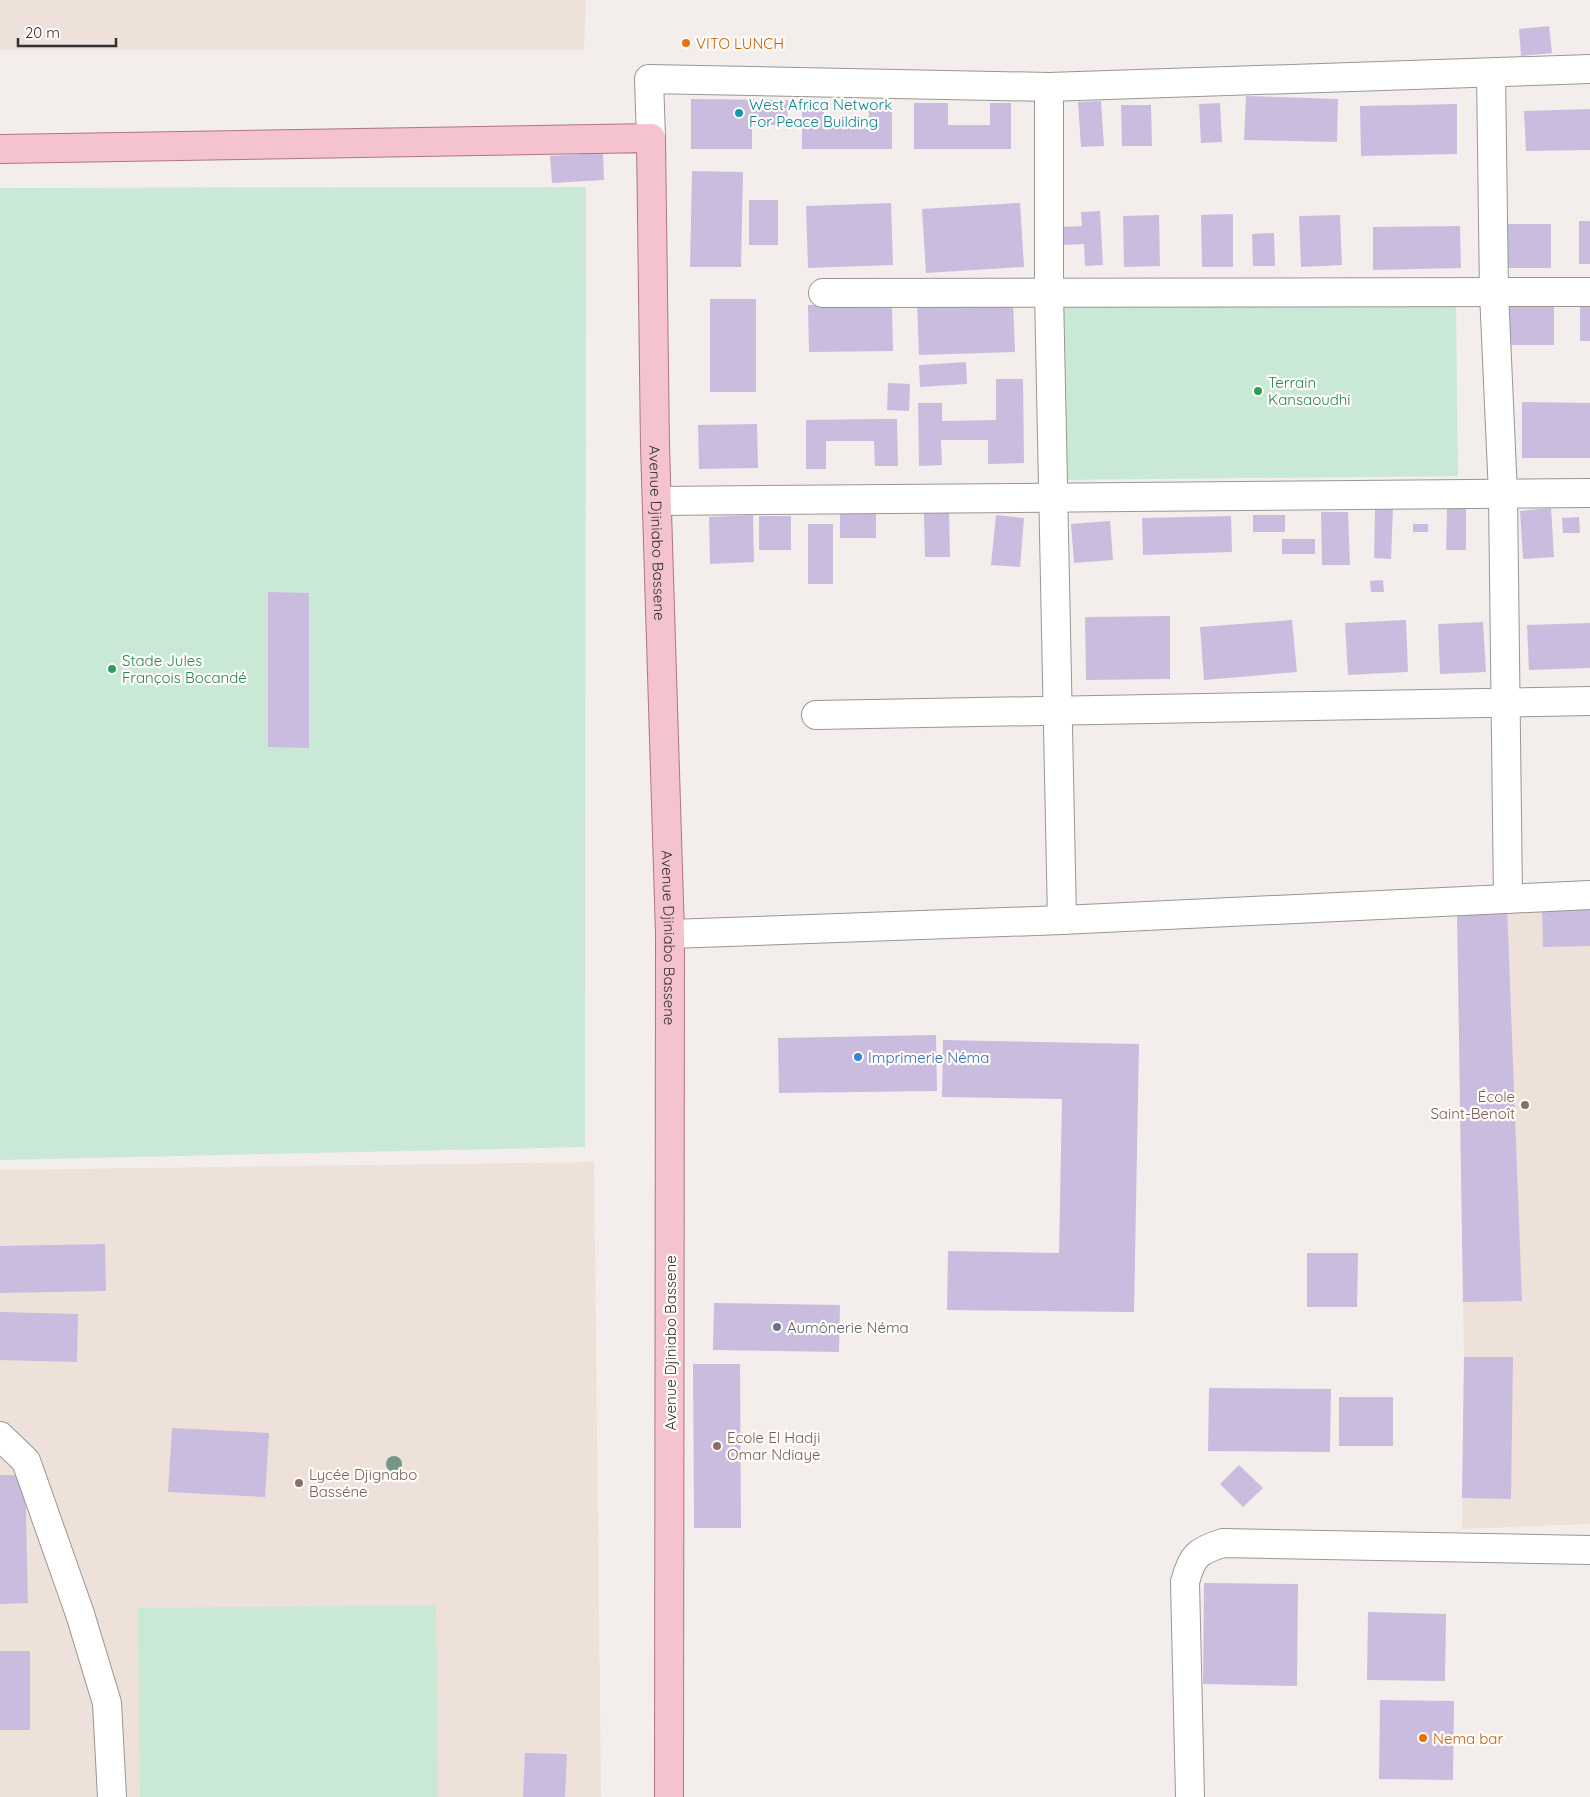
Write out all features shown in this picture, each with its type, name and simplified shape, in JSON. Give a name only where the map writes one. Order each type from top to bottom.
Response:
[{"type":"main road","points":[[0,149],[651,138]]},
{"type":"main road","name":"Avenue Djiniabo Bassene","points":[[651,138],[661,699],[670,934],[669,1797]]},
{"type":"street","points":[[1062,920],[1055,499],[1049,292],[1049,87],[1590,69]]},
{"type":"street","points":[[1491,73],[1494,292],[1503,494],[1504,702],[1508,899]]},
{"type":"street","name":"Avenue Djiniabo Bassene","points":[[651,138],[648,79],[1049,87]]},
{"type":"street","points":[[823,293],[1590,292]]},
{"type":"street","points":[[658,501],[1590,493]]},
{"type":"street","points":[[816,715],[1590,701]]},
{"type":"street","points":[[670,934],[1062,920],[1590,895]]},
{"type":"street","points":[[0,1436],[26,1461],[80,1614],[107,1703],[112,1797]]},
{"type":"street","points":[[1190,1797],[1185,1582],[1190,1563],[1202,1550],[1223,1543],[1590,1550]]},
{"type":"shaded area","points":[[0,0],[586,0],[584,50],[0,50]]},
{"type":"shaded area","name":"École Saint-Benoît","points":[[1590,900],[1590,1524],[1462,1529],[1464,1357],[1457,908]]},
{"type":"shaded area","name":"Lycée Djignabo Basséne","points":[[594,1162],[601,1797],[0,1797],[0,1170]]},
{"type":"green space","points":[[586,187],[585,1147],[0,1160],[0,188]]},
{"type":"green space","name":"Terrain Kansaoudhi","points":[[1456,303],[1458,476],[1059,480],[1057,307]]},
{"type":"green space","points":[[436,1605],[438,1797],[140,1797],[138,1608]]},
{"type":"building","points":[[1549,26],[1552,53],[1521,56],[1519,29]]},
{"type":"building","points":[[1246,96],[1338,99],[1337,142],[1244,140]]},
{"type":"building","name":"West Africa Network For Peace Building","points":[[691,99],[788,100],[787,125],[752,125],[752,149],[691,149]]},
{"type":"building","points":[[1101,101],[1104,146],[1081,147],[1078,102]]},
{"type":"building","points":[[914,103],[948,103],[948,125],[990,125],[990,103],[1011,103],[1011,149],[914,149]]},
{"type":"building","points":[[1220,103],[1222,142],[1201,143],[1199,104]]},
{"type":"building","points":[[1457,104],[1457,154],[1361,156],[1360,106]]},
{"type":"building","points":[[802,105],[824,105],[824,127],[869,127],[869,106],[892,106],[892,149],[802,149]]},
{"type":"building","points":[[1121,105],[1151,105],[1152,146],[1122,146]]},
{"type":"building","points":[[1590,109],[1590,150],[1526,151],[1524,111]]},
{"type":"building","points":[[603,153],[604,180],[552,183],[550,156]]},
{"type":"building","points":[[692,171],[743,172],[741,267],[690,267]]},
{"type":"building","points":[[749,200],[778,200],[778,245],[749,245]]},
{"type":"building","points":[[891,203],[893,265],[808,268],[806,206]]},
{"type":"building","points":[[1020,203],[1024,267],[926,273],[922,209]]},
{"type":"building","points":[[1100,211],[1103,265],[1085,266],[1084,244],[1063,245],[1062,227],[1082,226],[1081,212]]},
{"type":"building","points":[[1233,214],[1233,267],[1202,267],[1201,215]]},
{"type":"building","points":[[1159,215],[1160,266],[1124,267],[1123,216]]},
{"type":"building","points":[[1340,215],[1342,265],[1301,267],[1299,216]]},
{"type":"building","points":[[1579,221],[1590,221],[1590,264],[1579,264]]},
{"type":"building","points":[[1505,224],[1551,224],[1551,268],[1505,268]]},
{"type":"building","points":[[1460,226],[1461,268],[1373,270],[1373,227]]},
{"type":"building","points":[[1274,233],[1275,266],[1253,266],[1252,234]]},
{"type":"building","points":[[710,299],[756,299],[756,392],[710,392]]},
{"type":"building","points":[[1013,300],[1015,352],[919,355],[917,303]]},
{"type":"building","points":[[1509,300],[1554,300],[1554,345],[1509,345]]},
{"type":"building","points":[[1580,302],[1590,302],[1590,341],[1580,341]]},
{"type":"building","points":[[892,304],[893,351],[809,352],[808,305]]},
{"type":"building","points":[[966,362],[967,384],[920,387],[919,365]]},
{"type":"building","points":[[996,379],[1023,379],[1024,463],[988,464],[988,440],[941,440],[942,465],[919,466],[918,403],[942,403],[942,421],[996,420]]},
{"type":"building","points":[[888,383],[910,384],[909,411],[887,410]]},
{"type":"building","points":[[1522,402],[1590,403],[1590,458],[1522,458]]},
{"type":"building","points":[[897,419],[898,466],[875,466],[874,441],[826,441],[826,469],[806,469],[806,420]]},
{"type":"building","points":[[757,424],[758,468],[699,469],[698,425]]},
{"type":"building","points":[[840,507],[876,507],[876,538],[840,538]]},
{"type":"building","points":[[1375,507],[1393,508],[1391,559],[1374,558]]},
{"type":"building","points":[[1551,508],[1554,557],[1523,559],[1520,511]]},
{"type":"building","points":[[1447,509],[1466,509],[1466,550],[1446,550]]},
{"type":"building","points":[[949,512],[950,557],[925,557],[924,513]]},
{"type":"building","points":[[1321,512],[1348,512],[1350,565],[1322,565]]},
{"type":"building","points":[[753,515],[754,562],[710,564],[709,517]]},
{"type":"building","points":[[996,515],[1024,518],[1020,567],[991,565]]},
{"type":"building","points":[[1253,515],[1285,515],[1285,532],[1253,532]]},
{"type":"building","points":[[759,516],[791,516],[791,550],[759,550]]},
{"type":"building","points":[[1231,516],[1232,552],[1143,555],[1142,518]]},
{"type":"building","points":[[1579,517],[1580,533],[1563,533],[1562,518]]},
{"type":"building","points":[[1110,521],[1113,560],[1074,563],[1071,524]]},
{"type":"building","points":[[808,524],[833,524],[833,584],[808,584]]},
{"type":"building","points":[[1413,524],[1428,524],[1428,532],[1413,532]]},
{"type":"building","points":[[1282,539],[1315,539],[1315,554],[1282,554]]},
{"type":"building","points":[[1383,580],[1384,592],[1371,592],[1370,581]]},
{"type":"building","points":[[268,592],[309,593],[309,748],[268,747]]},
{"type":"building","points":[[1170,616],[1170,679],[1086,680],[1085,617]]},
{"type":"building","points":[[1292,620],[1297,672],[1204,680],[1200,627]]},
{"type":"building","points":[[1406,620],[1408,672],[1348,675],[1345,623]]},
{"type":"building","points":[[1483,622],[1486,672],[1440,674],[1438,624]]},
{"type":"building","points":[[1590,623],[1590,668],[1529,670],[1527,625]]},
{"type":"building","points":[[1590,900],[1590,946],[1543,947],[1542,902]]},
{"type":"building","points":[[1507,905],[1522,1301],[1463,1302],[1457,908]]},
{"type":"building","points":[[936,1035],[937,1091],[779,1093],[778,1038]]},
{"type":"building","points":[[943,1040],[1139,1044],[1134,1312],[947,1310],[948,1251],[1059,1253],[1062,1099],[942,1097]]},
{"type":"building","points":[[105,1244],[106,1291],[0,1293],[0,1246]]},
{"type":"building","points":[[1307,1253],[1358,1253],[1357,1307],[1307,1307]]},
{"type":"building","name":"Aumônerie Néma","points":[[714,1303],[840,1305],[839,1352],[713,1350]]},
{"type":"building","points":[[0,1312],[78,1314],[77,1362],[0,1360]]},
{"type":"building","points":[[1464,1357],[1513,1357],[1511,1499],[1462,1498]]},
{"type":"building","name":"Ecole El Hadji Omar Ndiaye","points":[[693,1364],[740,1364],[741,1528],[694,1528]]},
{"type":"building","points":[[1209,1388],[1331,1389],[1330,1452],[1208,1451]]},
{"type":"building","points":[[1339,1397],[1393,1397],[1393,1446],[1339,1446]]},
{"type":"building","points":[[172,1428],[269,1433],[265,1497],[168,1492]]},
{"type":"building","points":[[1239,1465],[1263,1488],[1243,1507],[1220,1484]]},
{"type":"building","points":[[0,1475],[25,1475],[28,1603],[0,1604]]},
{"type":"building","points":[[1204,1583],[1298,1584],[1297,1686],[1203,1684]]},
{"type":"building","points":[[1368,1612],[1446,1614],[1445,1681],[1367,1680]]},
{"type":"building","points":[[0,1651],[30,1651],[30,1730],[0,1730]]},
{"type":"building","points":[[1380,1700],[1454,1701],[1453,1780],[1379,1779]]},
{"type":"building","points":[[525,1753],[567,1754],[565,1797],[523,1797]]},
{"type":"place","name":"VITO LUNCH","points":[[686,43]]},
{"type":"place","name":"West Africa Network For Peace Building","points":[[739,113]]},
{"type":"place","name":"Terrain Kansaoudhi","points":[[1258,391]]},
{"type":"place","name":"Stade Jules François Bocandé","points":[[112,669]]},
{"type":"place","name":"Imprimerie Néma","points":[[858,1057]]},
{"type":"place","name":"École Saint-Benoît","points":[[1525,1105]]},
{"type":"place","name":"Aumônerie Néma","points":[[777,1327]]},
{"type":"place","name":"Ecole El Hadji Omar Ndiaye","points":[[717,1446]]},
{"type":"place","name":"Lycée Djignabo Basséne","points":[[299,1483]]},
{"type":"place","name":"Nema bar","points":[[1423,1738]]}]
